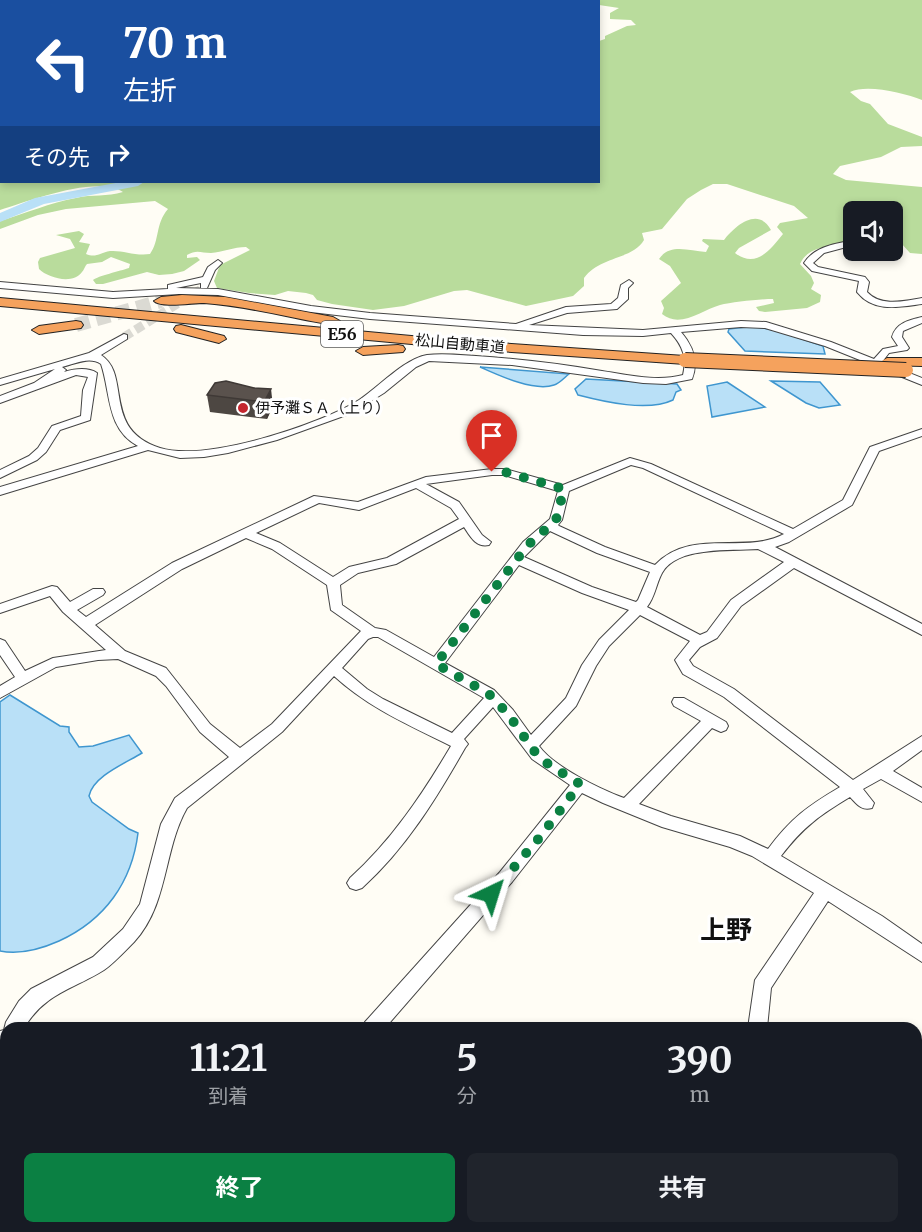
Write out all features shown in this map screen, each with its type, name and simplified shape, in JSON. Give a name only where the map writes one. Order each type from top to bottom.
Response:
[{"type":"highway","name":"松山自動車道","points":[[0,295],[685,356],[881,363],[922,362]]},
{"type":"highway","points":[[161,301],[191,298],[220,300],[341,323],[541,343]]},
{"type":"highway","name":"松山自動車道","points":[[0,304],[455,344],[922,371]]},
{"type":"highway","points":[[0,304],[170,327],[219,339]]},
{"type":"highway","points":[[39,330],[76,325]]},
{"type":"highway","points":[[363,351],[402,349],[685,356]]},
{"type":"street","points":[[843,245],[814,254],[808,263],[815,269],[862,279],[865,282],[862,292],[866,298],[874,302],[894,304],[922,302]]},
{"type":"street","points":[[105,294],[113,290],[157,288],[196,280],[205,284],[218,263]]},
{"type":"street","points":[[513,328],[567,310],[614,307],[623,299],[624,287],[629,283]]},
{"type":"street","points":[[0,285],[105,294],[218,292],[311,309],[513,328],[612,333],[741,324],[766,325],[881,363],[922,382]]},
{"type":"street","points":[[881,363],[886,351],[904,348],[897,338],[899,330],[912,322],[922,320]]},
{"type":"street","points":[[0,491],[147,447],[179,453],[201,454],[238,449],[264,441],[349,410],[389,384],[410,366],[428,358],[678,380],[688,377],[692,357],[686,343],[673,330]]},
{"type":"street","points":[[38,385],[63,369],[94,356],[124,337]]},
{"type":"street","points":[[0,382],[94,356],[105,362],[111,378],[115,409],[124,429],[147,447]]},
{"type":"street","points":[[0,400],[75,372],[92,374],[93,377],[88,390],[86,418],[56,428],[42,450],[33,458],[0,475]]},
{"type":"street","points":[[532,744],[571,702],[589,665],[638,608],[652,586],[657,570],[670,556],[682,551],[757,543],[773,544],[794,534],[848,502],[874,449],[922,432]]},
{"type":"street","points":[[86,624],[177,566],[318,499],[359,506],[441,477],[505,472],[564,489],[630,461],[638,462],[794,534]]},
{"type":"street","points":[[417,484],[447,499],[466,520],[478,538],[485,542]]},
{"type":"street","points":[[436,664],[532,541],[556,520],[564,489]]},
{"type":"street","points":[[333,583],[354,570],[391,561],[466,520]]},
{"type":"street","points":[[552,525],[555,529],[601,550],[657,570]]},
{"type":"street","points":[[246,532],[254,538],[275,545],[314,574],[333,583]]},
{"type":"street","points":[[757,543],[922,630]]},
{"type":"street","points":[[517,559],[587,590],[638,608],[702,642]]},
{"type":"street","points":[[793,562],[736,603],[712,635],[695,644],[682,660],[688,670],[729,693],[852,789],[866,803]]},
{"type":"street","points":[[333,583],[336,607],[372,632],[381,633],[493,698],[532,744],[537,755],[548,764],[580,784],[627,806],[668,822],[734,841],[771,859],[876,921],[922,954]]},
{"type":"street","points":[[0,609],[52,590],[68,609],[120,654],[161,672],[171,682],[204,728],[240,757]]},
{"type":"street","points":[[68,609],[98,591]]},
{"type":"street","points":[[16,1022],[26,1007],[38,995],[99,963],[129,935],[147,907],[158,873],[169,824],[181,803],[277,728],[363,636],[372,632]]},
{"type":"street","points":[[0,644],[23,678]]},
{"type":"street","points":[[0,693],[53,663],[98,655],[120,654]]},
{"type":"street","points":[[334,669],[362,693],[378,703],[460,744],[426,804],[383,858],[356,883]]},
{"type":"street","points":[[455,740],[493,698]]},
{"type":"street","points":[[627,806],[716,723],[680,702]]},
{"type":"street","points":[[771,859],[789,833],[810,813],[881,771],[922,742]]},
{"type":"street","points":[[881,771],[922,796]]},
{"type":"street","points":[[377,1022],[506,877],[580,784]]},
{"type":"street","points":[[758,1022],[762,986],[824,892]]},
{"type":"green space","points":[[600,0],[922,0],[922,100],[876,89],[850,92],[861,101],[870,104],[888,124],[922,137],[922,146],[901,147],[881,157],[840,166],[833,174],[846,180],[922,187],[922,254],[910,253],[903,245],[903,201],[843,201],[843,242],[817,249],[804,257],[800,264],[811,276],[814,283],[811,289],[821,295],[820,302],[807,308],[765,312],[759,311],[756,307],[774,303],[773,299],[746,301],[720,305],[691,317],[676,320],[662,314],[664,308],[661,301],[681,283],[670,266],[659,259],[663,254],[674,249],[706,252],[709,246],[702,241],[703,239],[724,240],[740,224],[760,219],[771,230],[739,248],[735,253],[750,259],[756,258],[768,251],[783,234],[777,227],[780,223],[808,218],[794,206],[727,184],[713,184],[687,199],[662,229],[642,233],[644,240],[632,251],[591,271],[584,278],[584,286],[573,296],[526,306],[467,290],[454,291],[404,306],[373,310],[332,304],[317,300],[313,295],[306,293],[288,291],[275,295],[217,288],[214,281],[220,265],[250,250],[246,247],[211,253],[190,253],[187,258],[197,257],[200,260],[184,271],[159,275],[147,272],[103,284],[96,284],[93,280],[129,268],[130,264],[111,257],[102,262],[87,264],[78,276],[67,279],[48,275],[39,269],[40,258],[75,248],[70,239],[56,235],[79,231],[84,234],[79,242],[90,244],[86,254],[89,255],[110,251],[150,254],[161,220],[168,209],[155,201],[66,209],[38,215],[0,229],[0,221],[47,205],[82,197],[123,192],[97,186],[80,188],[0,210],[0,183],[600,183],[600,41],[627,26],[636,25],[631,20],[610,19],[610,13],[619,8],[600,5]]},
{"type":"water","points":[[753,326],[778,331],[823,346],[825,354],[745,351],[728,332],[729,329]]},
{"type":"water","points":[[480,367],[569,374],[560,382],[546,387],[516,382]]},
{"type":"water","points":[[586,379],[677,384],[681,390],[676,392],[673,400],[663,404],[626,405],[578,395],[575,389]]},
{"type":"water","points":[[771,381],[820,382],[840,405],[819,408],[806,403]]},
{"type":"water","points":[[727,382],[765,407],[712,417],[707,386]]},
{"type":"water","points":[[10,695],[60,726],[69,727],[69,732],[79,747],[93,746],[129,735],[142,753],[103,776],[89,796],[92,802],[138,833],[130,868],[114,898],[90,922],[59,941],[30,951],[15,952],[0,951],[0,702]]},
{"type":"building","points":[[226,381],[254,388],[271,389],[264,402],[207,395],[215,383]]},
{"type":"waterway","points":[[0,218],[40,201],[133,183]]},
{"type":"tunnel","points":[[124,337],[203,288]]},
{"type":"tunnel","points":[[76,325],[161,301]]},
{"type":"place","name":"伊予灘ＳＡ（上り）","points":[[243,408]]},
{"type":"district","name":"上野","points":[[726,930]]},
{"type":"route","points":[[491,894],[540,837],[580,784],[537,755],[532,744],[489,694],[436,664],[528,545],[556,520],[564,489],[505,472],[492,472]]}]
